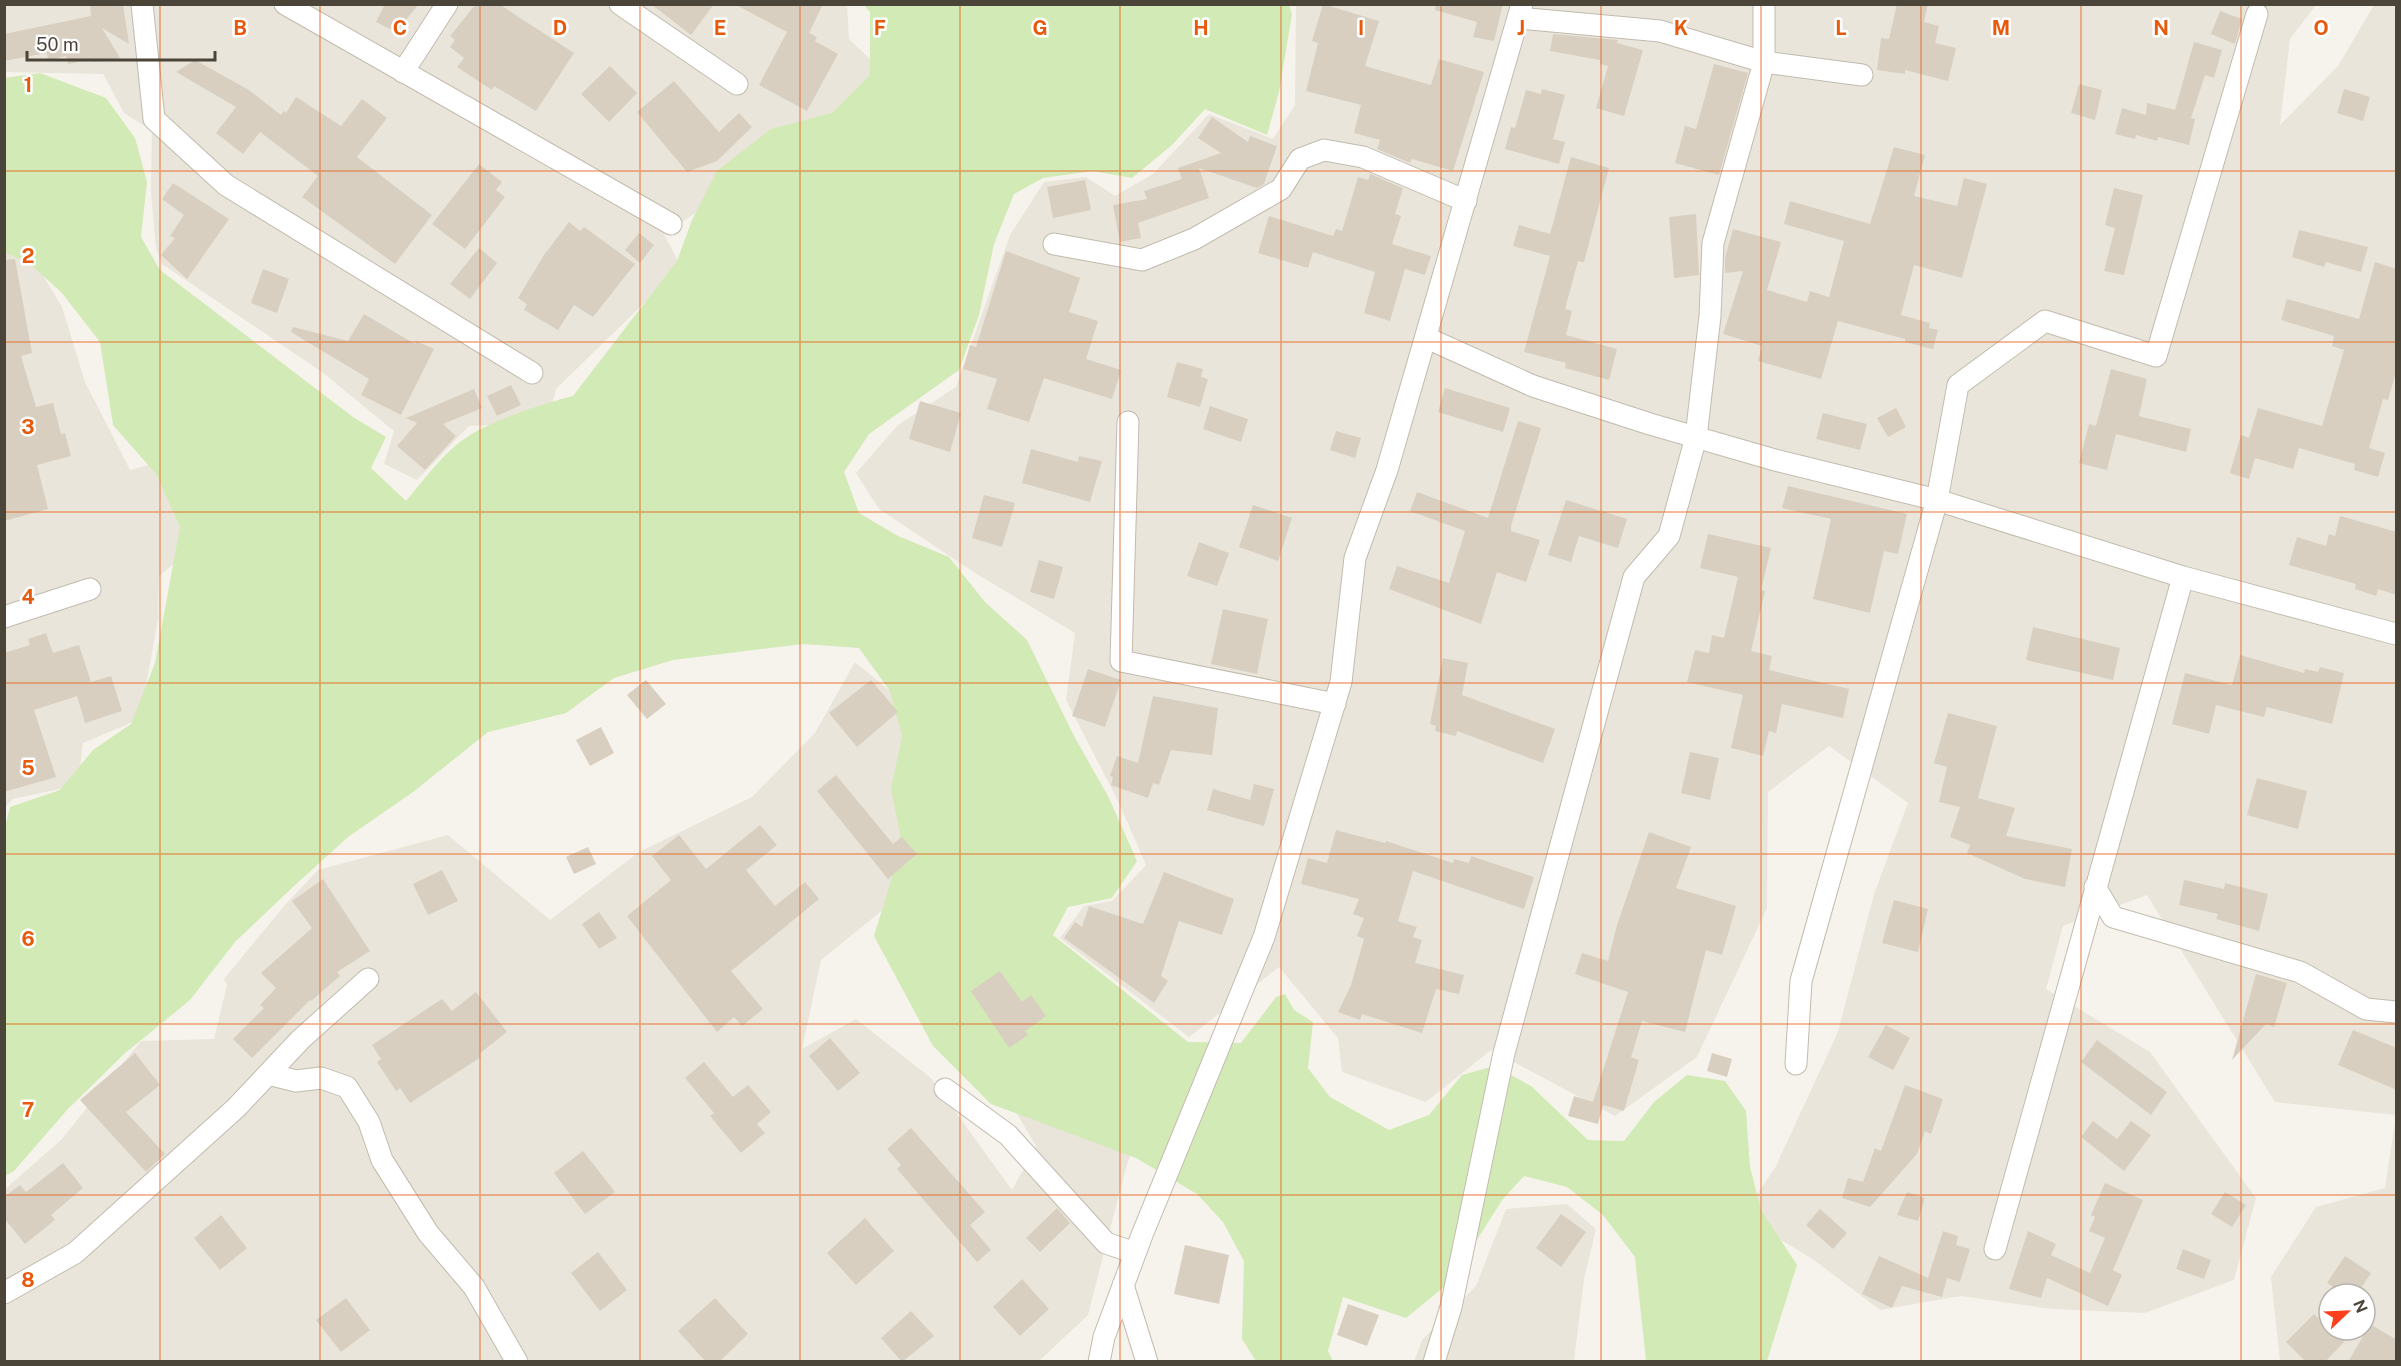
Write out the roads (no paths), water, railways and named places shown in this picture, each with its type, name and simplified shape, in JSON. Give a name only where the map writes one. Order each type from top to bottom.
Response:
[{"type":"street","points":[[142,4],[154,119],[226,185],[532,373]]},
{"type":"street","points":[[285,4],[671,224]]},
{"type":"street","points":[[403,72],[447,4]]},
{"type":"street","points":[[621,4],[737,84]]},
{"type":"street","points":[[1434,1362],[1451,1307],[1504,1053],[1634,577],[1669,536],[1696,437],[1710,316],[1713,243],[1764,62],[1764,4]]},
{"type":"street","points":[[1099,1362],[1135,1253],[1264,937],[1341,682],[1355,558],[1387,470],[1427,338],[1520,11],[1659,31],[1764,62],[1862,75]]},
{"type":"street","points":[[1796,1064],[1801,981],[1937,500],[1958,385],[2045,321],[2156,356],[2257,14]]},
{"type":"street","points":[[1054,244],[1142,260],[1194,239],[1281,189],[1300,159],[1324,150],[1363,157],[1466,201]]},
{"type":"street","points":[[1427,338],[1533,386],[1696,437],[1775,460],[1937,500],[2182,577],[2397,634]]},
{"type":"street","points":[[1128,422],[1121,661],[1335,704]]},
{"type":"street","points":[[1995,1250],[2182,577]]},
{"type":"street","points":[[4,617],[90,589]]},
{"type":"street","points":[[2095,887],[2113,917],[2300,972],[2366,1009],[2397,1012]]},
{"type":"street","points":[[4,1293],[75,1253],[236,1108],[301,1039],[368,979]]},
{"type":"street","points":[[268,1074],[296,1081],[321,1078],[347,1087],[369,1122],[382,1160],[428,1233],[474,1287],[517,1362]]},
{"type":"street","points":[[945,1089],[1008,1135],[1106,1243],[1135,1253]]},
{"type":"street","points":[[1123,1285],[1147,1362]]}]
